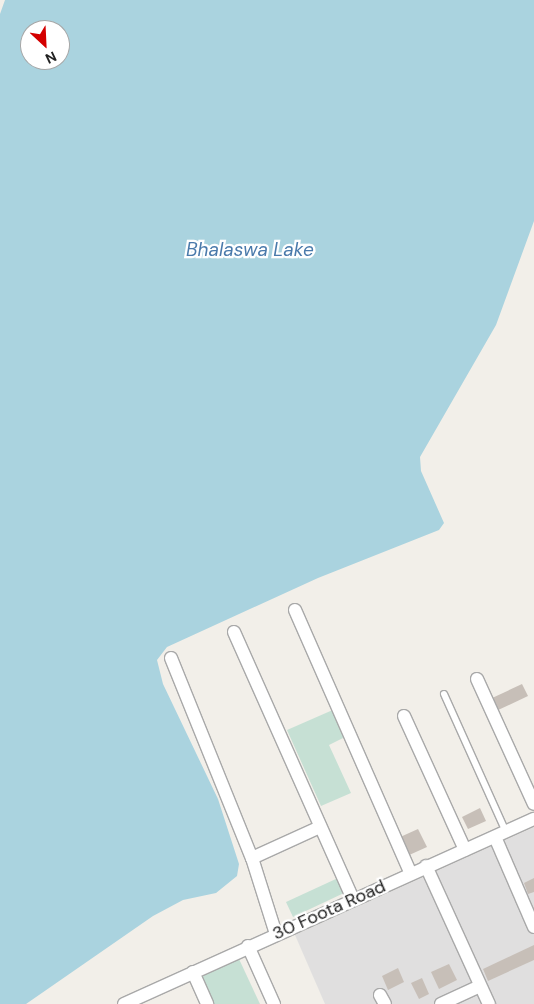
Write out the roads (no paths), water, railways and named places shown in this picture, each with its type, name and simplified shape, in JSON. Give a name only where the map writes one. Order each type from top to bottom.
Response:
[{"type":"street","points":[[295,610],[411,874]]},
{"type":"street","points":[[234,632],[353,899]]},
{"type":"street","points":[[171,658],[252,858],[276,934]]},
{"type":"street","points":[[477,679],[534,804]]},
{"type":"street","points":[[404,716],[465,850]]},
{"type":"street","name":"30 Foota Road","points":[[128,1003],[248,946],[534,819]]},
{"type":"street","points":[[252,858],[320,827]]},
{"type":"street","points":[[501,834],[534,927]]},
{"type":"street","points":[[426,866],[489,1004]]},
{"type":"street","points":[[248,946],[274,1004]]},
{"type":"street","points":[[193,972],[207,1004]]},
{"type":"street","points":[[441,1004],[480,986]]},
{"type":"lane","points":[[444,694],[501,834]]},
{"type":"water","name":"Bhalaswa Lake","points":[[5,0],[534,0],[534,221],[496,325],[420,457],[421,471],[444,523],[439,530],[318,578],[167,647],[157,660],[163,684],[218,799],[239,864],[237,876],[216,893],[183,900],[153,916],[26,1004],[0,1004],[0,14]]}]
